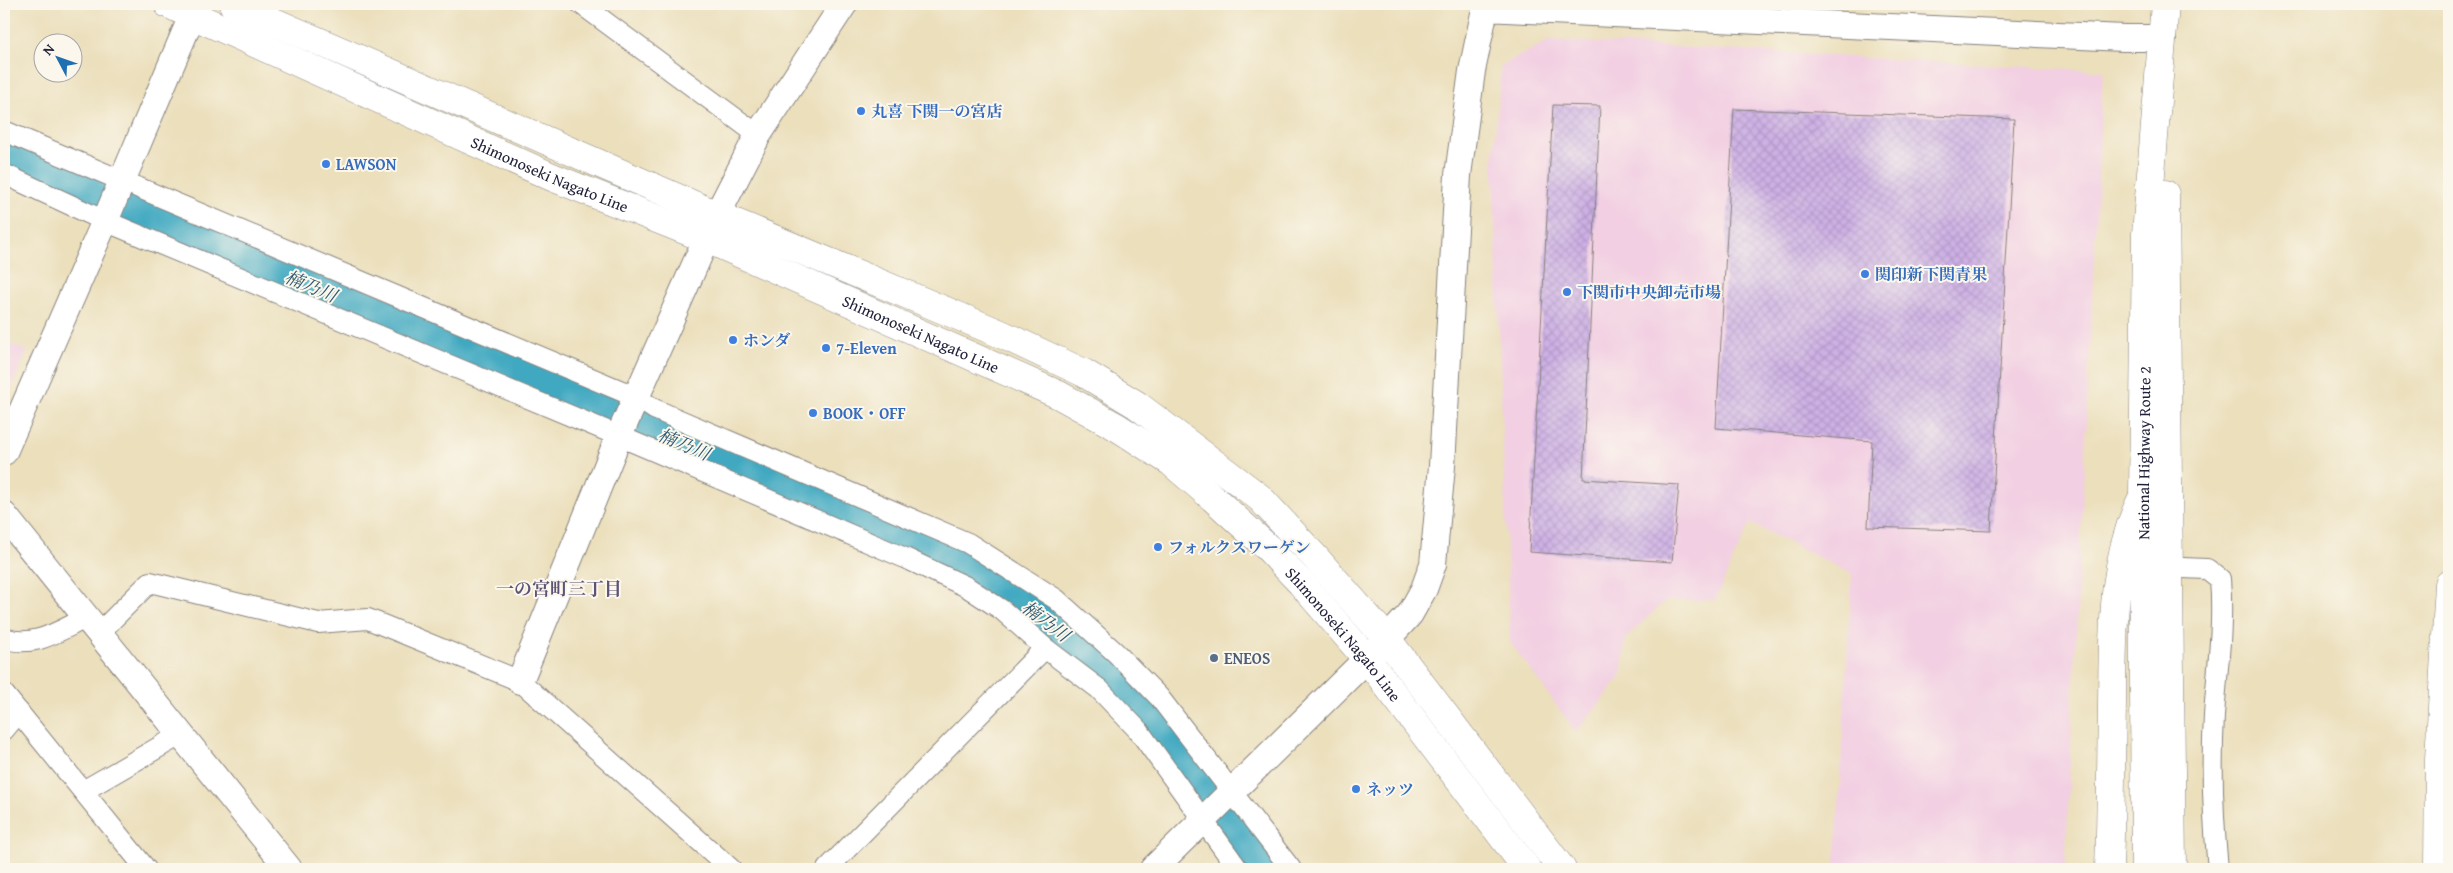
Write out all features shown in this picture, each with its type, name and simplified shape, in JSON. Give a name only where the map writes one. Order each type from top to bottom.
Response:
[{"type":"main road","name":"Shimonoseki Nagato Line","points":[[168,4],[194,9],[552,177],[712,227],[1001,334],[1084,374],[1137,405],[1260,498],[1387,639],[1562,869]]},
{"type":"main road","name":"Shimonoseki Nagato Line","points":[[233,4],[712,227],[1059,395],[1117,427],[1171,462],[1268,548],[1367,659],[1526,869]]},
{"type":"main road","name":"National Highway Route 2","points":[[2165,4],[2146,234],[2143,496],[2156,567],[2172,869]]},
{"type":"main road","name":"National Highway Route 2","points":[[2145,869],[2156,567],[2163,38]]},
{"type":"main road","points":[[2109,869],[2114,604],[2128,533],[2143,496]]},
{"type":"main road","points":[[2438,869],[2439,759],[2449,584]]},
{"type":"street","points":[[581,4],[758,135]]},
{"type":"street","points":[[520,681],[620,432],[712,227],[758,135],[844,4]]},
{"type":"street","points":[[1153,869],[1387,639],[1410,614],[1424,590],[1432,564],[1442,466],[1458,175],[1472,71],[1486,6],[2124,38],[2163,38]]},
{"type":"street","points":[[4,452],[107,217],[194,9]]},
{"type":"street","points":[[4,131],[121,184],[153,195],[962,540],[1056,599],[1116,653],[1159,697],[1230,795],[1291,869]]},
{"type":"street","points":[[4,174],[620,432],[967,587],[1002,610],[1046,648],[1099,689],[1139,731],[1205,819],[1238,869]]},
{"type":"street","points":[[4,515],[289,869]]},
{"type":"street","points":[[2156,567],[2207,569],[2220,579],[2223,607],[2214,718],[2212,796],[2218,869]]},
{"type":"street","points":[[4,638],[28,643],[92,626],[150,582],[318,622],[368,619],[520,681],[731,869]]},
{"type":"street","points":[[828,869],[1046,648]]},
{"type":"street","points":[[4,694],[146,869]]},
{"type":"street","points":[[4,730],[19,712]]},
{"type":"street","points":[[83,791],[144,754],[169,743],[180,735]]},
{"type":"shaded area","points":[[1550,40],[2103,71],[2065,869],[1835,869],[1852,574],[1750,523],[1715,600],[1665,601],[1626,638],[1621,677],[1576,732],[1510,642],[1493,165],[1501,66]]},
{"type":"shaded area","points":[[4,341],[27,351],[4,404]]},
{"type":"building","name":"下関市中央卸売市場","points":[[1553,105],[1600,106],[1583,479],[1679,485],[1672,562],[1529,552]]},
{"type":"building","name":"関印新下関青果","points":[[1734,109],[2014,119],[1991,531],[1868,527],[1872,441],[1716,428]]},
{"type":"waterway","name":"楠乃川","points":[[4,156],[797,490],[957,560],[1045,617],[1109,672],[1144,709],[1266,869]]},
{"type":"place","name":"丸喜 下関一の宮店","points":[[861,111]]},
{"type":"place","name":"LAWSON","points":[[326,164]]},
{"type":"place","name":"関印新下関青果","points":[[1865,274]]},
{"type":"place","name":"下関市中央卸売市場","points":[[1567,292]]},
{"type":"place","name":"ホンダ","points":[[733,340]]},
{"type":"place","name":"7-Eleven","points":[[826,348]]},
{"type":"place","name":"BOOK・OFF","points":[[813,413]]},
{"type":"place","name":"フォルクスワーゲン","points":[[1158,547]]},
{"type":"place","name":"ENEOS","points":[[1214,658]]},
{"type":"place","name":"ネッツ","points":[[1356,789]]},
{"type":"district","name":"一の宮町三丁目","points":[[559,588]]}]
